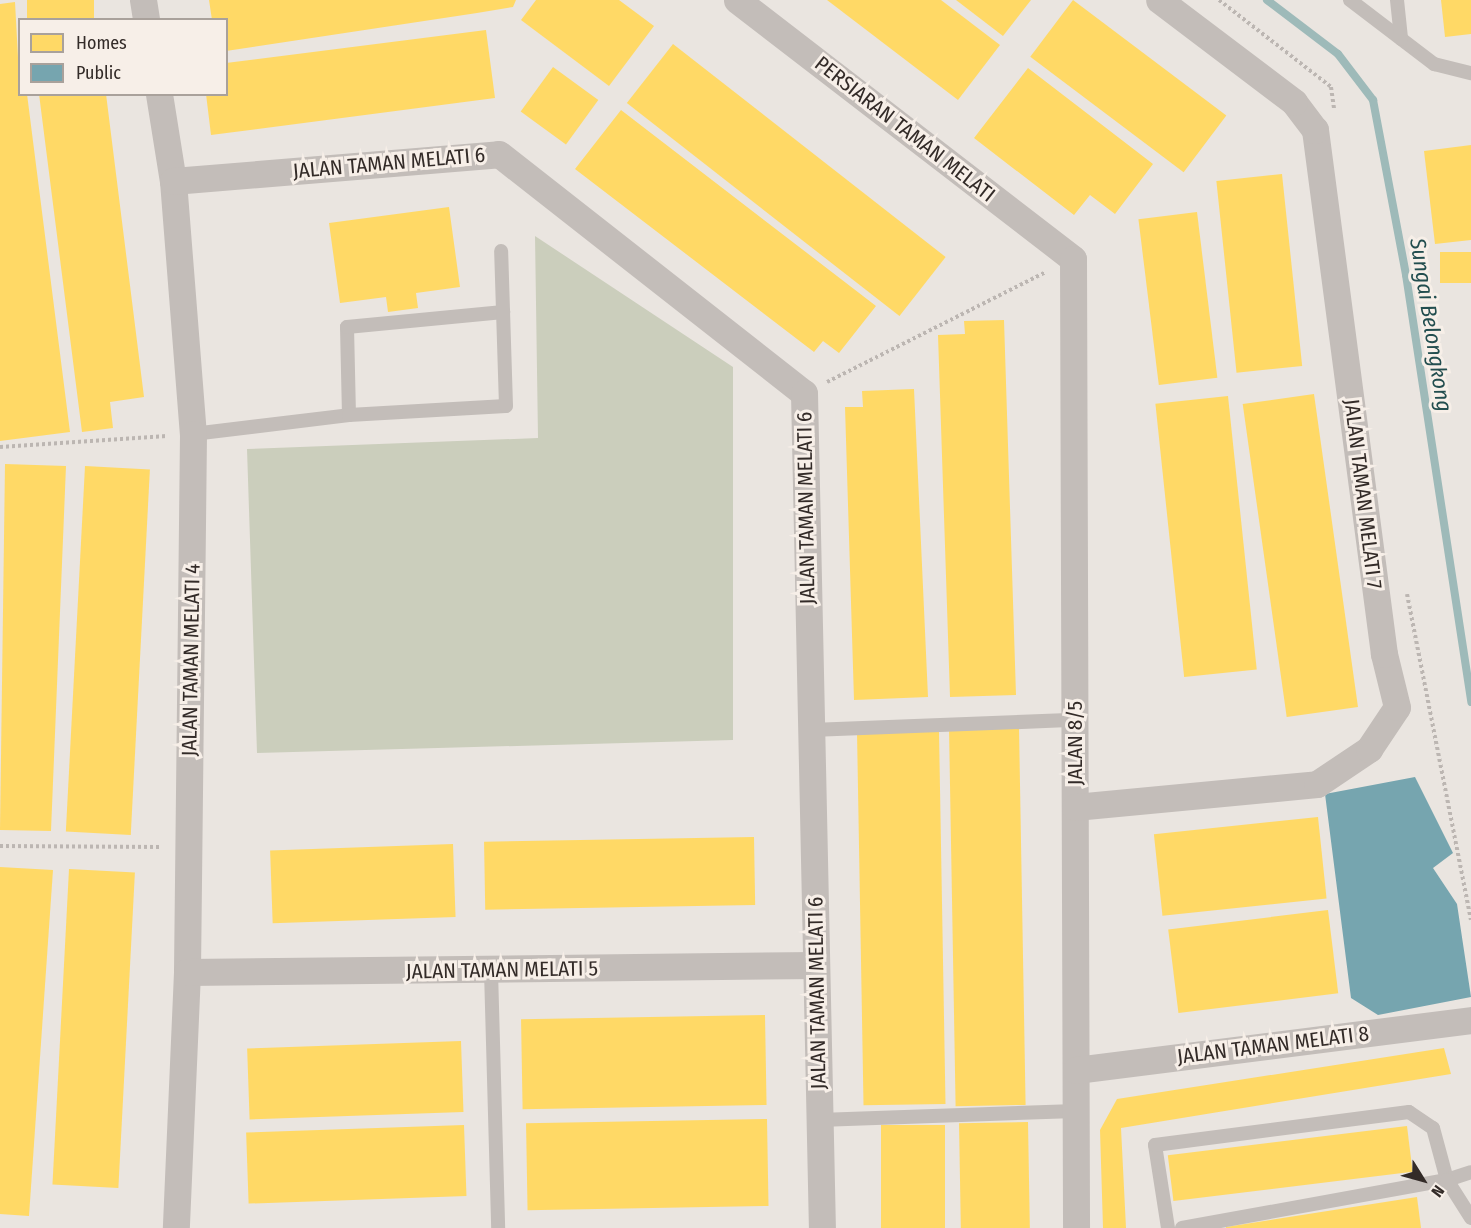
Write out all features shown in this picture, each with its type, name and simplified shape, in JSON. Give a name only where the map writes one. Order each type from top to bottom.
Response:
[{"type":"street","points":[[143,0],[146,18]]},
{"type":"street","name":"PERSIARAN TAMAN MELATI","points":[[737,0],[1073,259]]},
{"type":"street","name":"JALAN TAMAN MELATI 7","points":[[1075,807],[1317,784],[1369,749],[1397,707],[1384,654],[1315,129],[1294,102],[1159,0]]},
{"type":"street","name":"JALAN TAMAN MELATI 4","points":[[159,96],[173,181],[193,434],[188,972],[176,1228]]},
{"type":"street","name":"JALAN TAMAN MELATI 6","points":[[173,181],[499,154],[804,393],[822,1228]]},
{"type":"street","name":"JALAN 8/5","points":[[1073,259],[1076,1228]]},
{"type":"street","name":"JALAN TAMAN MELATI 5","points":[[188,972],[491,971],[816,965]]},
{"type":"street","name":"JALAN TAMAN MELATI 8","points":[[1076,1070],[1471,1020]]},
{"type":"lane","points":[[1350,0],[1434,64],[1471,74]]},
{"type":"lane","points":[[1397,0],[1401,39]]},
{"type":"lane","points":[[193,434],[350,415],[506,406],[501,251]]},
{"type":"lane","points":[[350,415],[346,327],[503,312]]},
{"type":"lane","points":[[811,730],[1075,720]]},
{"type":"lane","points":[[491,971],[498,1228]]},
{"type":"lane","points":[[819,1120],[1076,1112]]},
{"type":"lane","points":[[1168,1228],[1155,1145],[1408,1112],[1433,1128],[1447,1180],[1471,1218]]},
{"type":"lane","points":[[1182,1228],[1447,1180],[1471,1172]]},
{"type":"path","points":[[804,393],[1073,259]]},
{"type":"path","points":[[0,447],[193,434]]},
{"type":"path","points":[[0,846],[189,847]]},
{"type":"green space","points":[[535,236],[733,367],[733,740],[257,753],[247,449],[538,438]]},
{"type":"building: Homes","points":[[27,0],[94,0],[94,18],[27,18]]},
{"type":"building: Homes","points":[[209,0],[516,0],[513,7],[228,51],[228,18],[212,18]]},
{"type":"building: Homes","points":[[536,0],[619,0],[654,26],[609,86],[521,20]]},
{"type":"building: Homes","points":[[827,0],[941,0],[1000,45],[958,100]]},
{"type":"building: Homes","points":[[956,0],[1031,0],[1003,36]]},
{"type":"building: Homes","points":[[1073,0],[1226,116],[1184,172],[1030,57]]},
{"type":"building: Homes","points":[[1441,0],[1471,0],[1471,34],[1445,37]]},
{"type":"building: Homes","points":[[15,2],[18,96],[27,96],[70,432],[0,441],[0,4]]},
{"type":"building: Homes","points":[[486,30],[495,98],[211,135],[206,96],[228,96],[228,63]]},
{"type":"building: Homes","points":[[673,44],[946,257],[899,316],[627,103]]},
{"type":"building: Homes","points":[[553,67],[598,100],[566,144],[521,111]]},
{"type":"building: Homes","points":[[1028,68],[1153,164],[1115,214],[1090,195],[1074,215],[974,138]]},
{"type":"building: Homes","points":[[39,96],[106,96],[144,397],[110,402],[113,428],[82,432]]},
{"type":"building: Homes","points":[[621,110],[876,306],[839,353],[823,341],[814,352],[575,169]]},
{"type":"building: Homes","points":[[1471,145],[1471,240],[1435,244],[1424,151]]},
{"type":"building: Homes","points":[[1282,174],[1302,366],[1237,373],[1216,181]]},
{"type":"building: Homes","points":[[449,207],[460,287],[416,293],[418,308],[388,312],[386,297],[340,303],[329,223]]},
{"type":"building: Homes","points":[[1197,212],[1217,378],[1159,385],[1138,219]]},
{"type":"building: Homes","points":[[1440,252],[1471,252],[1471,283],[1440,283]]},
{"type":"building: Homes","points":[[1004,320],[1016,695],[950,697],[938,335],[965,334],[964,321]]},
{"type":"building: Homes","points":[[914,389],[928,697],[854,700],[845,407],[863,407],[862,391]]},
{"type":"building: Homes","points":[[1314,394],[1358,707],[1287,717],[1243,404]]},
{"type":"building: Homes","points":[[1228,396],[1257,669],[1184,677],[1155,404]]},
{"type":"building: Homes","points":[[5,464],[66,466],[51,831],[0,830]]},
{"type":"building: Homes","points":[[85,466],[150,469],[131,835],[66,831]]},
{"type":"building: Homes","points":[[1019,727],[1026,1105],[956,1106],[949,728]]},
{"type":"building: Homes","points":[[939,731],[946,1104],[864,1105],[857,732]]},
{"type":"building: Homes","points":[[1318,817],[1327,899],[1162,916],[1154,834]]},
{"type":"building: Homes","points":[[754,837],[755,905],[485,910],[484,842]]},
{"type":"building: Homes","points":[[453,844],[456,917],[273,923],[270,850]]},
{"type":"building: Homes","points":[[0,867],[53,870],[29,1216],[0,1214]]},
{"type":"building: Homes","points":[[69,869],[135,872],[118,1188],[52,1185]]},
{"type":"building: Homes","points":[[1328,910],[1338,993],[1178,1013],[1168,930]]},
{"type":"building: Homes","points":[[765,1015],[767,1105],[523,1109],[521,1019]]},
{"type":"building: Homes","points":[[461,1041],[463,1112],[250,1119],[247,1048]]},
{"type":"building: Homes","points":[[1444,1048],[1451,1074],[1121,1128],[1126,1228],[1103,1228],[1100,1130],[1117,1099]]},
{"type":"building: Homes","points":[[767,1119],[769,1206],[528,1210],[526,1123]]},
{"type":"building: Homes","points":[[1028,1122],[1030,1228],[961,1228],[959,1123]]},
{"type":"building: Homes","points":[[464,1125],[466,1196],[249,1204],[246,1133]]},
{"type":"building: Homes","points":[[881,1125],[945,1125],[945,1228],[881,1228]]},
{"type":"building: Homes","points":[[1407,1126],[1413,1172],[1173,1201],[1168,1155]]},
{"type":"building: Homes","points":[[1417,1197],[1421,1228],[1226,1228],[1226,1227]]},
{"type":"building: Public","points":[[1415,777],[1453,853],[1433,868],[1457,904],[1471,997],[1378,1015],[1351,998],[1325,794]]},
{"type":"waterway","name":"Sungai Belongkong","points":[[1267,0],[1338,54],[1373,100],[1406,275],[1471,702]]}]
